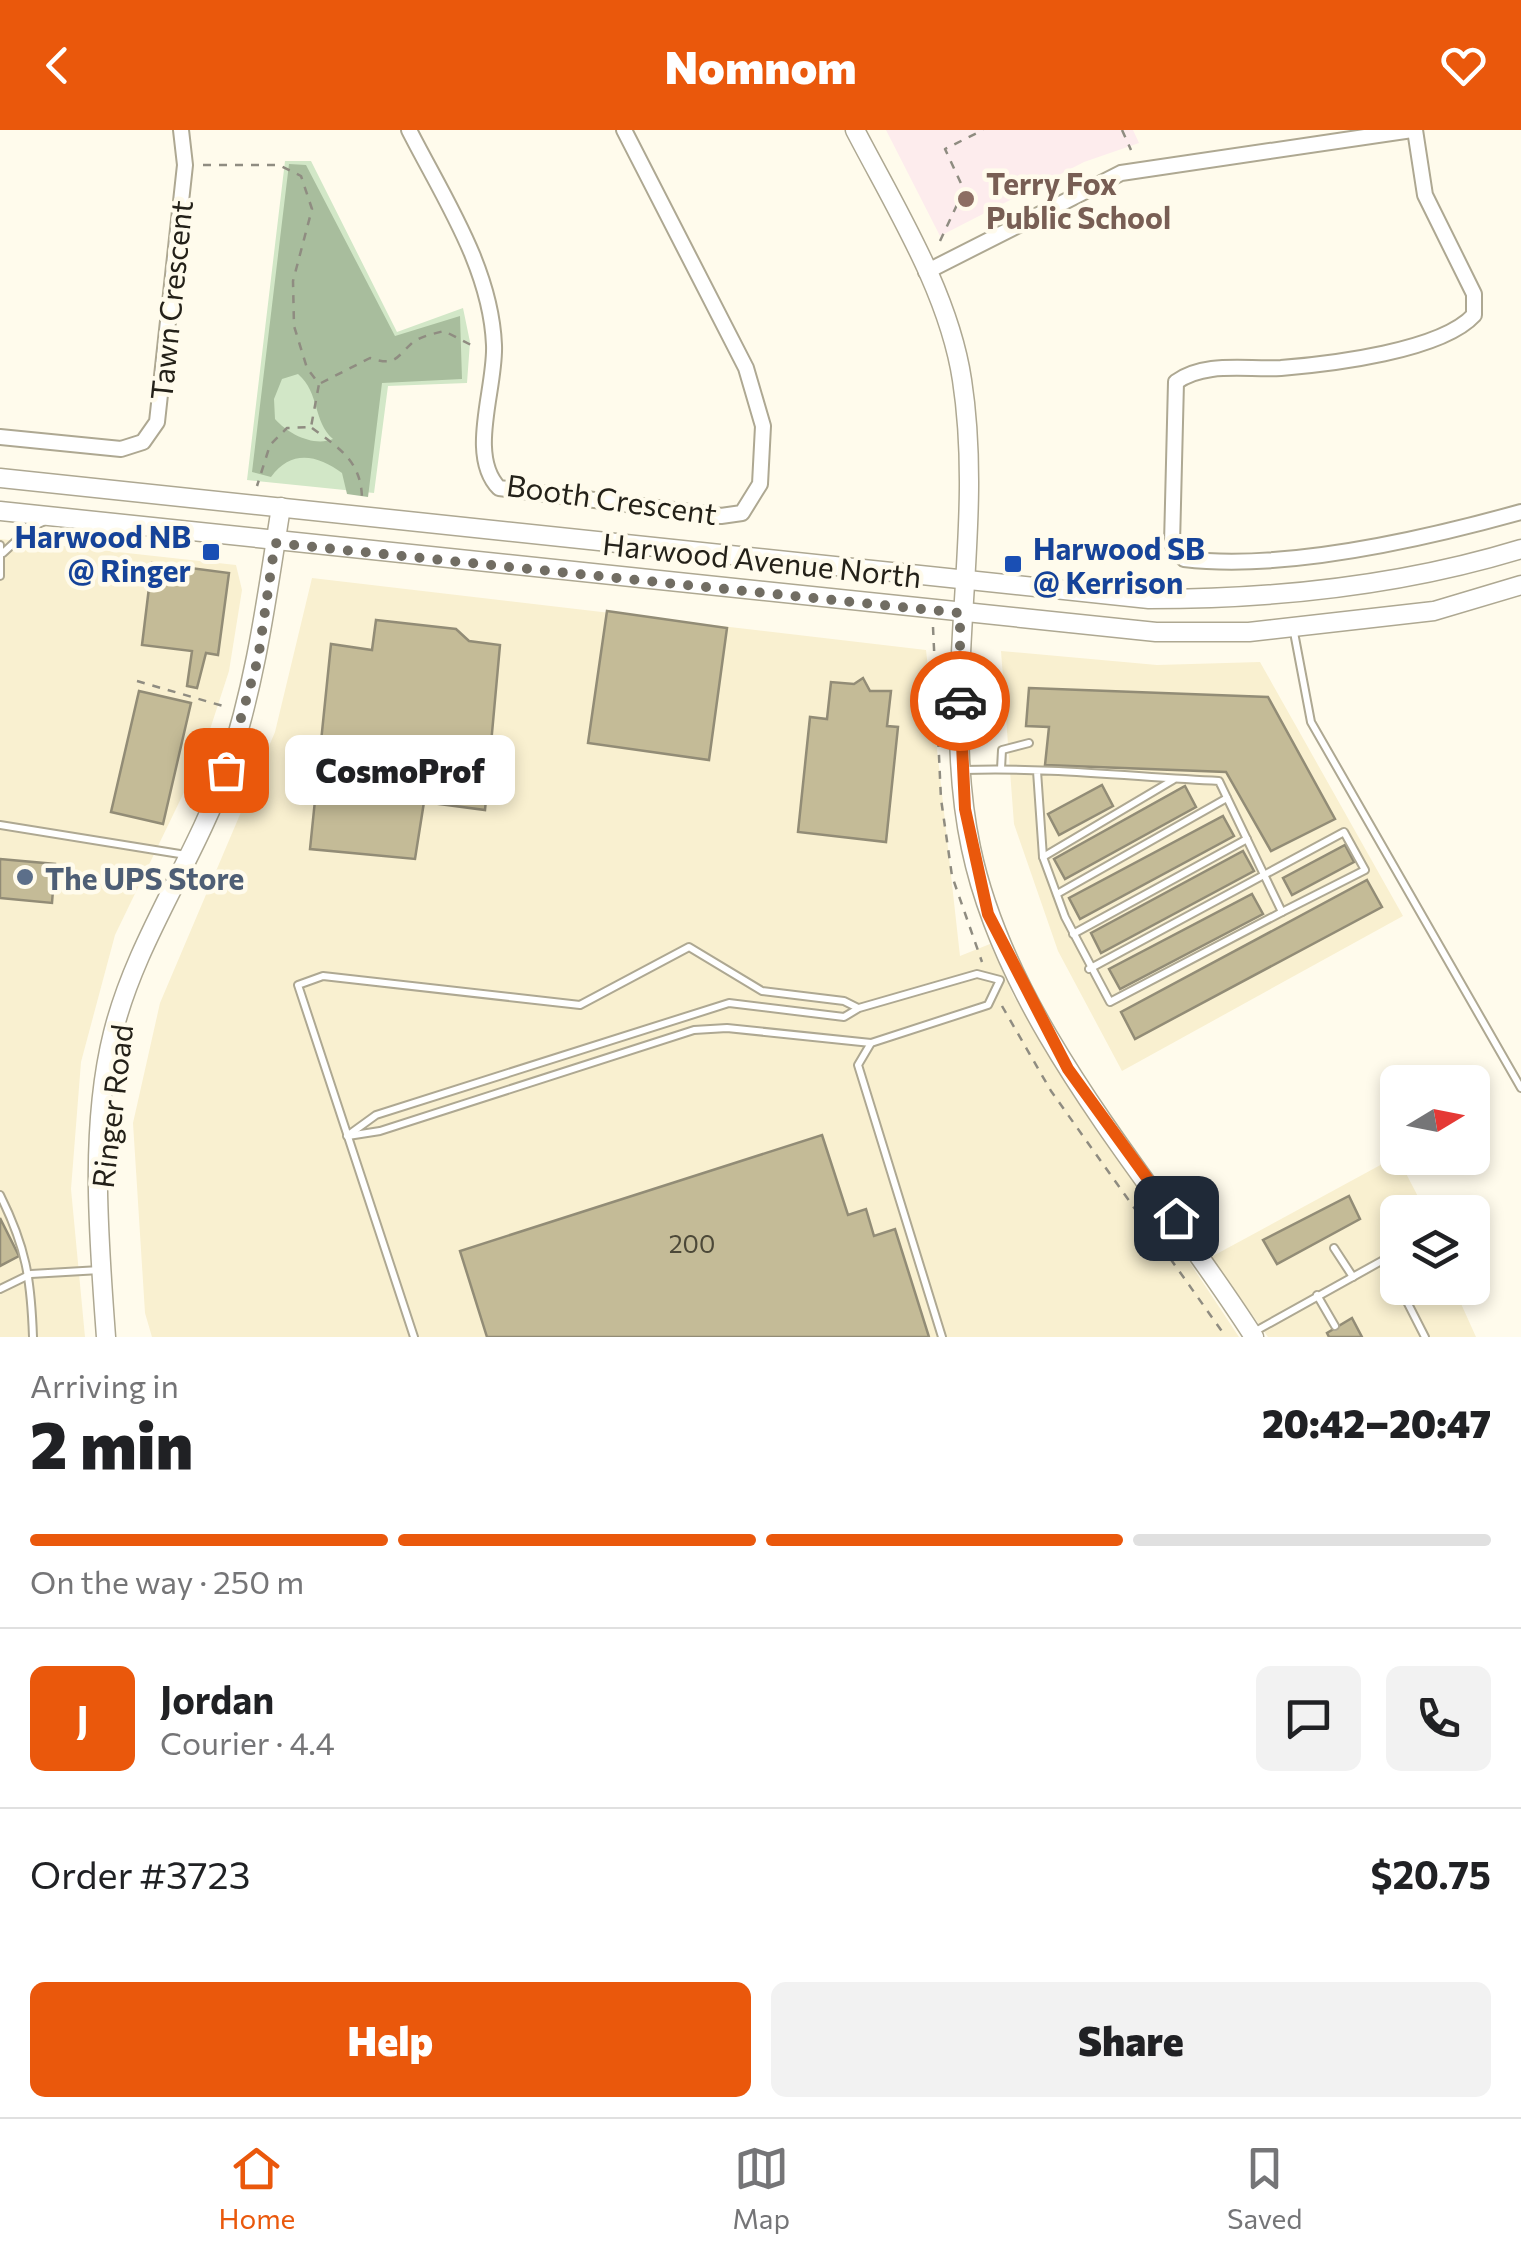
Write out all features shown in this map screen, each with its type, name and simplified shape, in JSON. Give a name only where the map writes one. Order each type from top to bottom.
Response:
[{"type":"main road","points":[[855,130],[926,272],[962,378],[968,478],[965,582],[960,613],[962,770],[971,848],[988,914],[1068,1069],[1198,1248],[1253,1335]]},
{"type":"main road","name":"Harwood Avenue North","points":[[0,478],[965,582],[1149,598],[1225,598],[1384,584],[1521,549]]},
{"type":"main road","name":"Ringer Road","points":[[106,1337],[98,1158],[113,1034],[145,948],[232,751],[258,659],[280,507]]},
{"type":"main road","name":"Harwood Avenue North","points":[[0,511],[275,543],[1156,632],[1293,627],[1434,610],[1521,586]]},
{"type":"street","name":"Tawn Crescent","points":[[0,437],[122,449],[143,442],[157,422],[185,165],[180,130]]},
{"type":"street","name":"Booth Crescent","points":[[410,130],[485,286],[494,343],[484,453],[487,476],[499,488],[721,516],[742,514],[760,484],[763,426],[746,368],[624,130]]},
{"type":"street","points":[[926,272],[1121,173],[1174,162],[1286,151],[1414,130],[1425,195],[1474,294],[1474,314],[1444,337],[1284,368],[1193,370],[1176,382],[1172,544],[1184,559],[1212,562],[1369,548],[1521,512]]},
{"type":"lane","points":[[0,576],[1,549],[30,528],[56,517]]},
{"type":"lane","points":[[1293,627],[1311,722],[1521,1088]]},
{"type":"lane","points":[[1001,770],[1002,750],[1016,743],[1029,743]]},
{"type":"lane","points":[[962,770],[1219,781],[1282,912]]},
{"type":"lane","points":[[1037,771],[1043,856],[1073,934],[1090,970],[1110,1002],[1365,870],[1344,832],[1090,970]]},
{"type":"lane","points":[[1043,856],[1174,779]]},
{"type":"lane","points":[[1057,894],[1227,798]]},
{"type":"lane","points":[[0,825],[187,855]]},
{"type":"lane","points":[[1073,934],[1247,839]]},
{"type":"lane","points":[[414,1337],[298,984],[323,976],[580,1006],[689,947],[762,991],[844,1000],[859,1008]]},
{"type":"lane","points":[[976,974],[1000,980],[988,1005],[870,1043],[727,1028],[694,1030],[380,1131],[347,1136],[376,1115],[729,1003],[844,1017],[859,1008],[976,974]]},
{"type":"lane","points":[[870,1043],[858,1064],[942,1337]]},
{"type":"lane","points":[[0,1195],[22,1238],[31,1274],[33,1337]]},
{"type":"lane","points":[[1334,1248],[1353,1277]]},
{"type":"lane","points":[[1253,1335],[1380,1263]]},
{"type":"lane","points":[[0,1289],[31,1274],[101,1270]]},
{"type":"lane","points":[[1317,1296],[1335,1326]]},
{"type":"lane","points":[[1408,1305],[1425,1337]]},
{"type":"path","points":[[940,241],[964,190],[945,149],[982,130]]},
{"type":"path","points":[[1122,130],[1131,150]]},
{"type":"path","points":[[203,165],[279,165],[301,176],[312,210],[293,281],[294,326],[307,368],[320,384]]},
{"type":"path","points":[[320,384],[370,358],[388,364],[398,360],[414,342],[444,331],[475,347]]},
{"type":"path","points":[[311,427],[320,384]]},
{"type":"path","points":[[256,488],[270,445],[286,428],[311,427],[350,457],[361,476],[363,516]]},
{"type":"path","points":[[137,681],[223,706]]},
{"type":"shaded area","name":"Terry Fox Public School","points":[[886,130],[1133,130],[1139,143],[1084,162],[940,236]]},
{"type":"shaded area","points":[[0,539],[236,565],[242,590],[229,671],[201,757],[115,935],[81,1062],[71,1189],[85,1337],[0,1337]]},
{"type":"shaded area","points":[[312,578],[926,650],[960,956],[990,944],[1014,997],[1239,1337],[152,1337],[145,1313],[133,1123],[160,1003],[275,732]]},
{"type":"shaded area","points":[[1001,651],[1157,665],[1260,662],[1403,916],[1122,1071],[1058,951],[1014,824]]},
{"type":"shaded area","points":[[1380,1165],[1380,1175],[1407,1175],[1417,1195],[1380,1195],[1380,1305],[1462,1305],[1476,1337],[1268,1337],[1211,1257]]},
{"type":"green space","points":[[285,161],[311,161],[397,332],[463,308],[470,342],[467,383],[388,386],[374,493],[247,480]]},
{"type":"green space","points":[[289,164],[306,165],[395,336],[460,316],[462,379],[382,383],[368,497],[347,494],[342,473],[314,459],[287,462],[271,477],[252,472]],"holes":[[[298,374],[322,424],[333,439],[302,438],[275,419],[274,399],[282,379]]]},
{"type":"building","points":[[152,563],[229,573],[218,655],[206,653],[197,688],[187,686],[192,651],[142,645]]},
{"type":"building","points":[[607,611],[727,628],[709,760],[588,743]]},
{"type":"building","points":[[376,620],[456,629],[469,641],[500,645],[485,810],[424,802],[415,859],[310,849],[331,644],[372,650]]},
{"type":"building","points":[[863,678],[870,691],[891,691],[887,726],[898,727],[886,842],[798,832],[810,717],[827,719],[831,682],[854,684]]},
{"type":"building","points":[[1029,688],[1268,697],[1335,819],[1271,851],[1226,772],[1045,765],[1049,727],[1026,726]]},
{"type":"building","points":[[139,691],[191,703],[163,824],[111,812]]},
{"type":"building","points":[[1102,785],[1113,806],[1059,835],[1048,814]]},
{"type":"building","points":[[1185,786],[1196,807],[1065,879],[1054,859]]},
{"type":"building","points":[[1223,816],[1234,836],[1080,919],[1069,898]]},
{"type":"building","points":[[1345,845],[1354,862],[1292,895],[1283,878]]},
{"type":"building","points":[[1243,851],[1254,871],[1101,953],[1091,933]]},
{"type":"building","points":[[0,859],[55,864],[52,903],[0,898]]},
{"type":"building","points":[[1367,880],[1382,907],[1135,1039],[1121,1012]]},
{"type":"building","points":[[1252,894],[1263,914],[1120,989],[1109,969]]},
{"type":"building","points":[[822,1135],[848,1215],[866,1209],[874,1236],[895,1229],[929,1337],[487,1337],[460,1251]]},
{"type":"building","points":[[1349,1196],[1360,1219],[1277,1264],[1263,1240]]},
{"type":"building","points":[[0,1218],[19,1256],[0,1266]]},
{"type":"building","points":[[1352,1318],[1362,1337],[1329,1337],[1327,1333]]},
{"type":"way so far","points":[[226,770],[258,659],[275,543],[960,613],[960,701]]},
{"type":"place","name":"Terry Fox Public School","points":[[966,199]]},
{"type":"place","name":"Harwood NB @ Ringer","points":[[211,552]]},
{"type":"place","name":"Harwood SB @ Kerrison","points":[[1013,564]]},
{"type":"place","name":"CosmoProf","points":[[226,770]]},
{"type":"place","name":"The UPS Store","points":[[25,877]]},
{"type":"route","points":[[960,701],[965,809],[988,914],[1068,1069],[1176,1218]]}]
